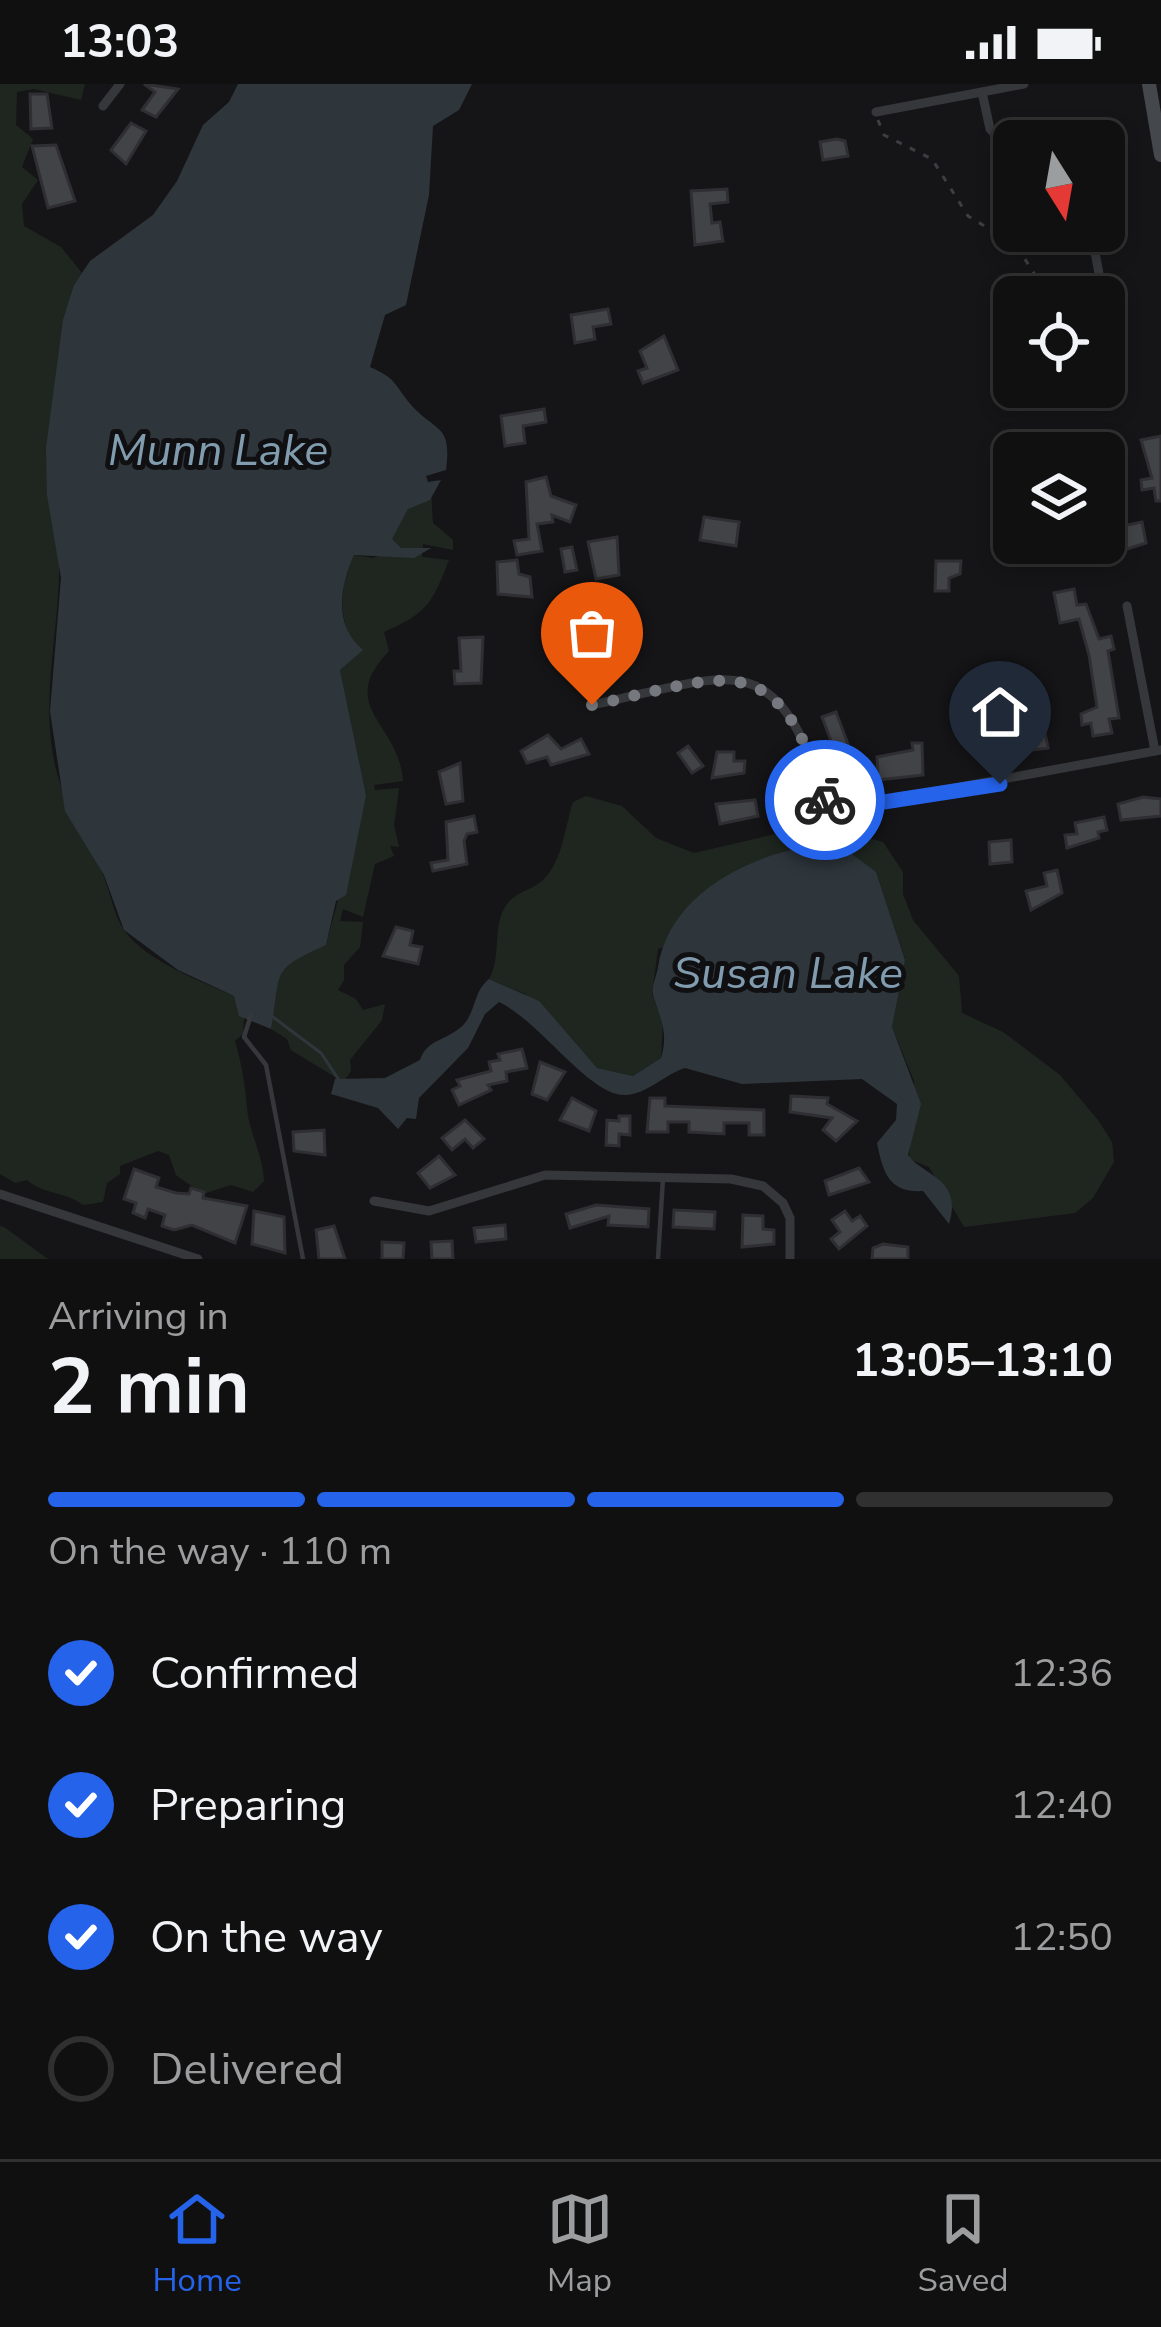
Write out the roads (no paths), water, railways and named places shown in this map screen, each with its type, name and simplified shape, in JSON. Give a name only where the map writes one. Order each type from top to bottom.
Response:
[{"type":"street","points":[[103,106],[119,84]]},
{"type":"street","points":[[876,112],[1024,84]]},
{"type":"street","points":[[1149,84],[1161,155]]},
{"type":"street","points":[[982,92],[993,133]]},
{"type":"street","points":[[592,705],[666,684],[745,681],[782,701],[831,806],[845,808],[1000,784],[1158,751],[1127,606]]},
{"type":"street","points":[[374,1201],[428,1210],[536,1176],[731,1179],[771,1190],[790,1218],[790,1259]]},
{"type":"street","points":[[0,1194],[198,1259]]},
{"type":"lane","points":[[250,1015],[244,1037],[266,1065],[303,1259]]},
{"type":"lane","points":[[658,1259],[663,1178]]},
{"type":"water","name":"Munn Lake","points":[[238,84],[472,84],[459,110],[433,126],[429,195],[406,305],[385,315],[370,367],[391,379],[441,431],[447,444],[446,470],[426,476],[428,482],[441,480],[430,500],[408,509],[392,539],[401,548],[431,548],[414,558],[354,555],[349,567],[343,617],[363,650],[340,670],[366,795],[346,895],[336,901],[326,945],[286,967],[278,983],[271,1029],[239,1016],[234,996],[178,970],[124,930],[104,875],[65,811],[50,711],[61,578],[47,495],[46,448],[63,320],[74,285],[90,261],[153,215],[177,181],[203,125],[229,102]]},
{"type":"water","name":"Susan Lake","points":[[837,843],[876,872],[905,960],[892,1027],[921,1104],[908,1155],[946,1188],[952,1209],[949,1224],[923,1191],[902,1189],[885,1172],[877,1143],[896,1120],[897,1104],[862,1079],[742,1084],[685,1068],[625,1095],[596,1084],[499,1002],[485,1014],[468,1048],[419,1098],[416,1119],[407,1118],[398,1129],[378,1108],[331,1094],[335,1079],[385,1078],[420,1060],[428,1047],[465,1023],[489,979],[539,1001],[597,1068],[633,1076],[661,1058],[664,1033],[653,988],[666,939],[681,915],[701,894],[751,863]]},
{"type":"waterway","points":[[273,1017],[321,1053],[339,1080]]}]
